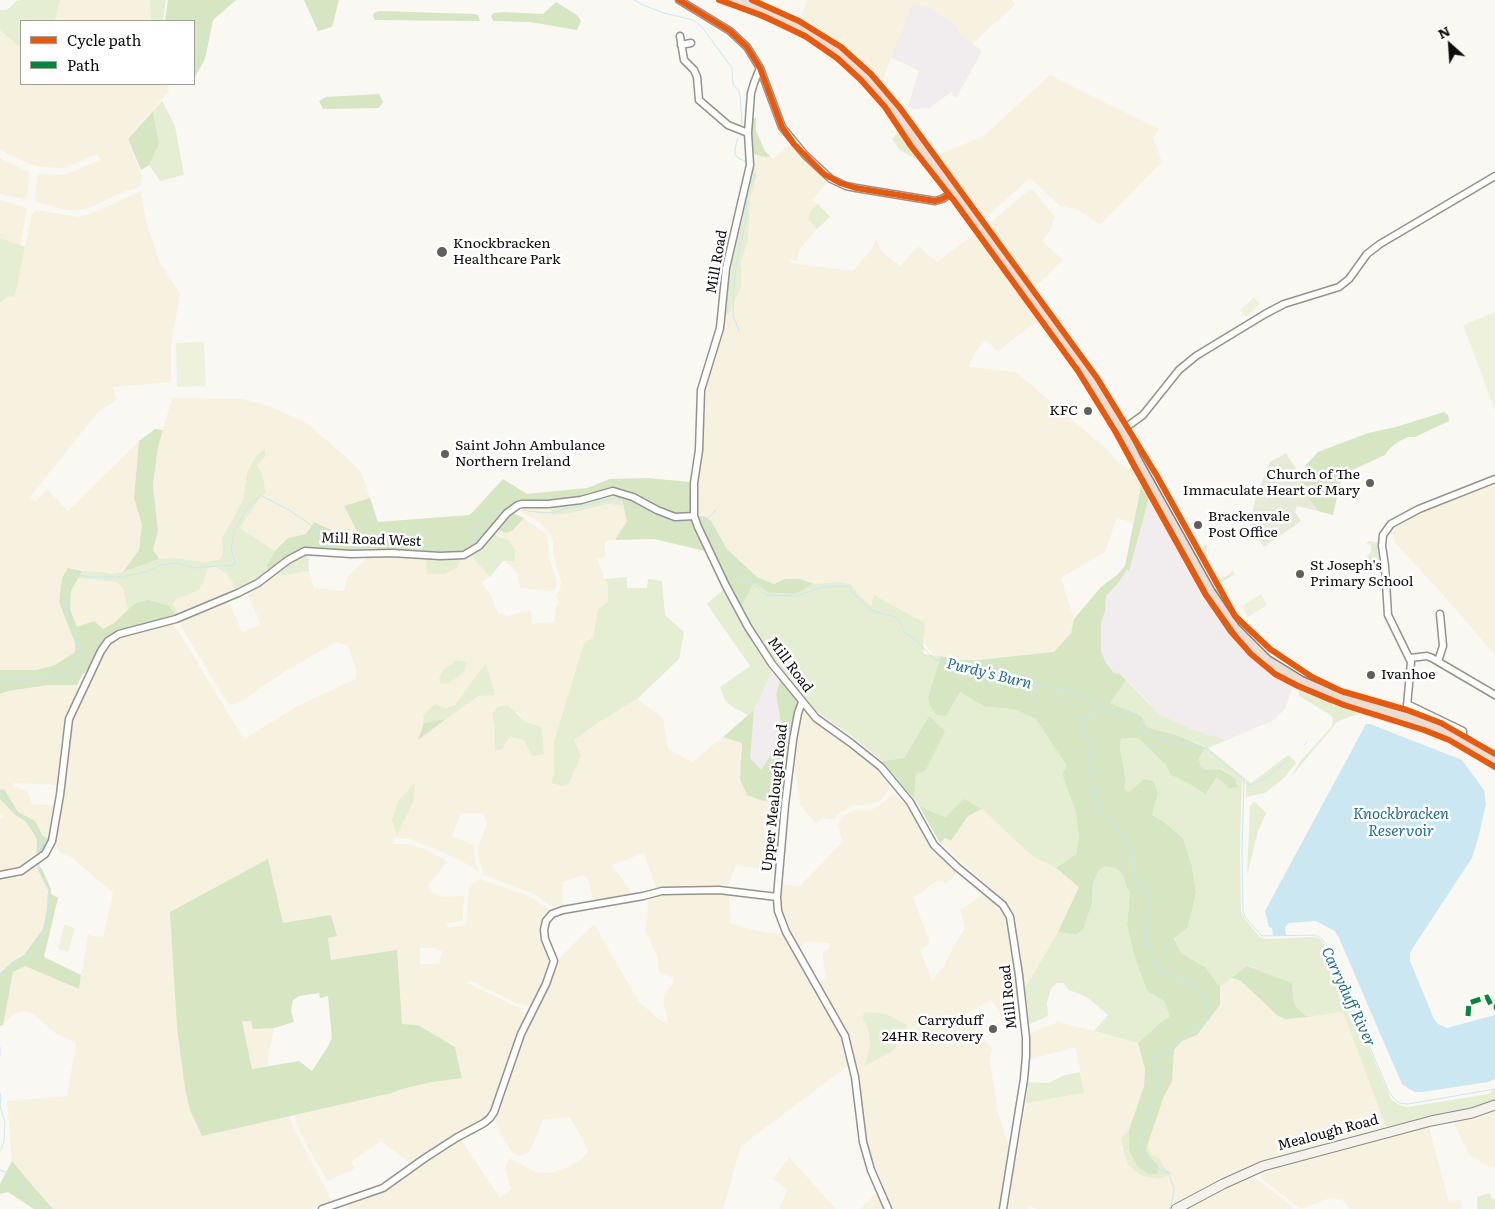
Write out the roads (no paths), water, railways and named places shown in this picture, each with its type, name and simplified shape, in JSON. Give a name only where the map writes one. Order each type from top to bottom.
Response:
[{"type":"highway","points":[[733,0],[786,20],[833,48],[868,79],[890,106],[1093,383],[1227,620],[1266,661],[1300,682],[1332,696],[1423,722],[1463,740],[1495,761]]},
{"type":"highway","points":[[1121,431],[1129,436],[1238,627],[1240,634]]},
{"type":"highway","points":[[1157,484],[1155,487],[1179,531],[1183,545]]},
{"type":"street","points":[[679,0],[740,39],[755,57],[782,127],[805,155],[831,178],[846,186],[935,201],[954,192]]},
{"type":"street","points":[[680,36],[684,60],[694,70],[697,77],[698,97],[701,102],[728,125],[748,133]]},
{"type":"street","points":[[681,45],[691,43]]},
{"type":"street","name":"Mill Road","points":[[760,68],[751,93],[748,133],[750,157],[726,268],[720,328],[701,390],[698,450],[694,483],[694,516],[726,586],[752,634],[772,664],[802,702],[826,726],[851,743],[880,768],[914,807],[934,844],[957,867],[1003,905],[1010,917],[1018,967],[1026,1038],[1026,1056],[1003,1209]]},
{"type":"street","points":[[1121,431],[1143,416],[1179,370],[1196,356],[1284,304],[1340,287],[1350,279],[1367,254],[1380,244],[1495,176]]},
{"type":"street","points":[[1406,717],[1411,666],[1410,658],[1388,615],[1382,539],[1387,527],[1398,520],[1428,505],[1495,479]]},
{"type":"street","name":"Mill Road West","points":[[0,876],[21,872],[44,854],[52,841],[60,795],[69,719],[101,651],[108,641],[119,634],[176,619],[241,592],[258,583],[288,560],[305,551],[313,550],[351,554],[464,555],[478,546],[507,513],[522,504],[581,500],[613,492],[633,497],[675,517],[694,516]]},
{"type":"street","points":[[1438,661],[1443,646],[1440,614]]},
{"type":"street","points":[[1410,658],[1427,656],[1495,695]]},
{"type":"street","name":"Upper Mealough Road","points":[[802,702],[793,740],[777,898],[778,911],[786,932],[844,1036],[855,1077],[863,1142],[871,1170],[888,1209]]},
{"type":"street","points":[[1407,704],[1463,730],[1463,740]]},
{"type":"street","points":[[322,1209],[384,1188],[431,1154],[490,1118],[494,1112],[521,1034],[546,984],[554,961],[545,939],[544,930],[546,921],[552,914],[563,910],[643,896],[662,890],[719,890],[777,898]]},
{"type":"street","name":"Mealough Road","points":[[1176,1209],[1223,1184],[1263,1166],[1431,1120],[1472,1113],[1495,1104]]},
{"type":"water","name":"Knockbracken Reservoir","points":[[1366,724],[1462,760],[1484,790],[1486,804],[1472,858],[1414,946],[1410,953],[1410,961],[1434,1019],[1438,1024],[1447,1028],[1495,1015],[1495,1079],[1488,1082],[1422,1092],[1415,1092],[1409,1089],[1402,1084],[1335,931],[1316,921],[1289,923],[1285,927],[1286,935],[1273,936],[1272,928],[1269,927],[1265,911]]},
{"type":"waterway","points":[[634,0],[664,13],[693,20],[702,27],[732,68],[733,84],[739,91],[740,96],[742,124]]},
{"type":"waterway","points":[[738,137],[735,154],[748,165]]},
{"type":"waterway","points":[[739,331],[733,315],[734,283],[746,219],[747,189],[755,177],[751,170]]},
{"type":"waterway","name":"Purdy's Burn","points":[[0,679],[46,678],[68,675],[84,656],[66,612],[68,581],[71,575],[76,572],[85,577],[122,577],[149,571],[161,565],[177,563],[193,568],[235,564],[231,550],[234,531],[247,509],[260,495],[289,510],[311,525],[325,544],[335,547],[356,548],[380,543],[443,553]]},
{"type":"waterway","name":"Purdy's Burn","points":[[523,510],[543,513],[556,512],[617,498],[626,499],[666,519],[677,522],[692,520]]},
{"type":"waterway","points":[[707,519],[716,510]]},
{"type":"waterway","name":"Purdy's Burn","points":[[470,548],[476,541],[480,522],[494,513],[500,512]]},
{"type":"waterway","name":"Purdy's Burn","points":[[699,519],[707,519],[738,575],[743,580],[749,580],[766,595],[796,596],[823,587],[849,586],[852,592],[871,610],[895,617],[900,622],[904,632],[916,640],[934,659],[961,665],[994,678],[1010,677],[1024,680],[1040,687],[1068,689],[1121,718],[1125,711],[1140,719],[1140,729],[1150,735],[1206,748],[1244,780],[1242,850],[1243,910],[1245,917],[1262,936],[1314,935],[1321,938],[1326,944],[1389,1092],[1395,1100],[1408,1104],[1495,1089]]},
{"type":"waterway","points":[[1096,707],[1095,715],[1083,718],[1081,725],[1091,750],[1092,786],[1100,813],[1115,822],[1134,859],[1134,875],[1138,883],[1151,898],[1145,940],[1151,949],[1158,971],[1191,982],[1205,1001],[1210,1019],[1171,1048],[1152,1057],[1159,1089],[1140,1136],[1140,1148],[1150,1166],[1168,1172],[1174,1188],[1169,1209]]},
{"type":"waterway","points":[[1304,745],[1307,742]]},
{"type":"waterway","points":[[1244,782],[1251,785],[1264,779],[1289,759]]},
{"type":"waterway","points":[[0,793],[3,791],[17,815],[33,825],[42,840],[39,852]]},
{"type":"waterway","points":[[0,976],[12,964],[37,947],[44,931],[48,917],[49,890],[39,871],[39,863]]},
{"type":"waterway","points":[[0,1047],[0,1055]]},
{"type":"waterway","points":[[0,1093],[0,1106],[5,1122],[4,1142],[0,1151]]},
{"type":"waterway","points":[[0,1170],[13,1175],[27,1198],[45,1209]]},
{"type":"place","name":"Knockbracken Healthcare Park","points":[[442,252]]},
{"type":"place","name":"KFC","points":[[1088,411]]},
{"type":"place","name":"Saint John Ambulance Northern Ireland","points":[[445,454]]},
{"type":"place","name":"Church of The Immaculate Heart of Mary","points":[[1370,483]]},
{"type":"place","name":"Brackenvale Post Office","points":[[1198,525]]},
{"type":"place","name":"St Joseph's Primary School","points":[[1300,574]]},
{"type":"place","name":"Ivanhoe","points":[[1371,675]]},
{"type":"place","name":"Carryduff 24HR Recovery","points":[[993,1029]]},
{"type":"water label","name":"Carryduff River","points":[[1348,997]]}]
